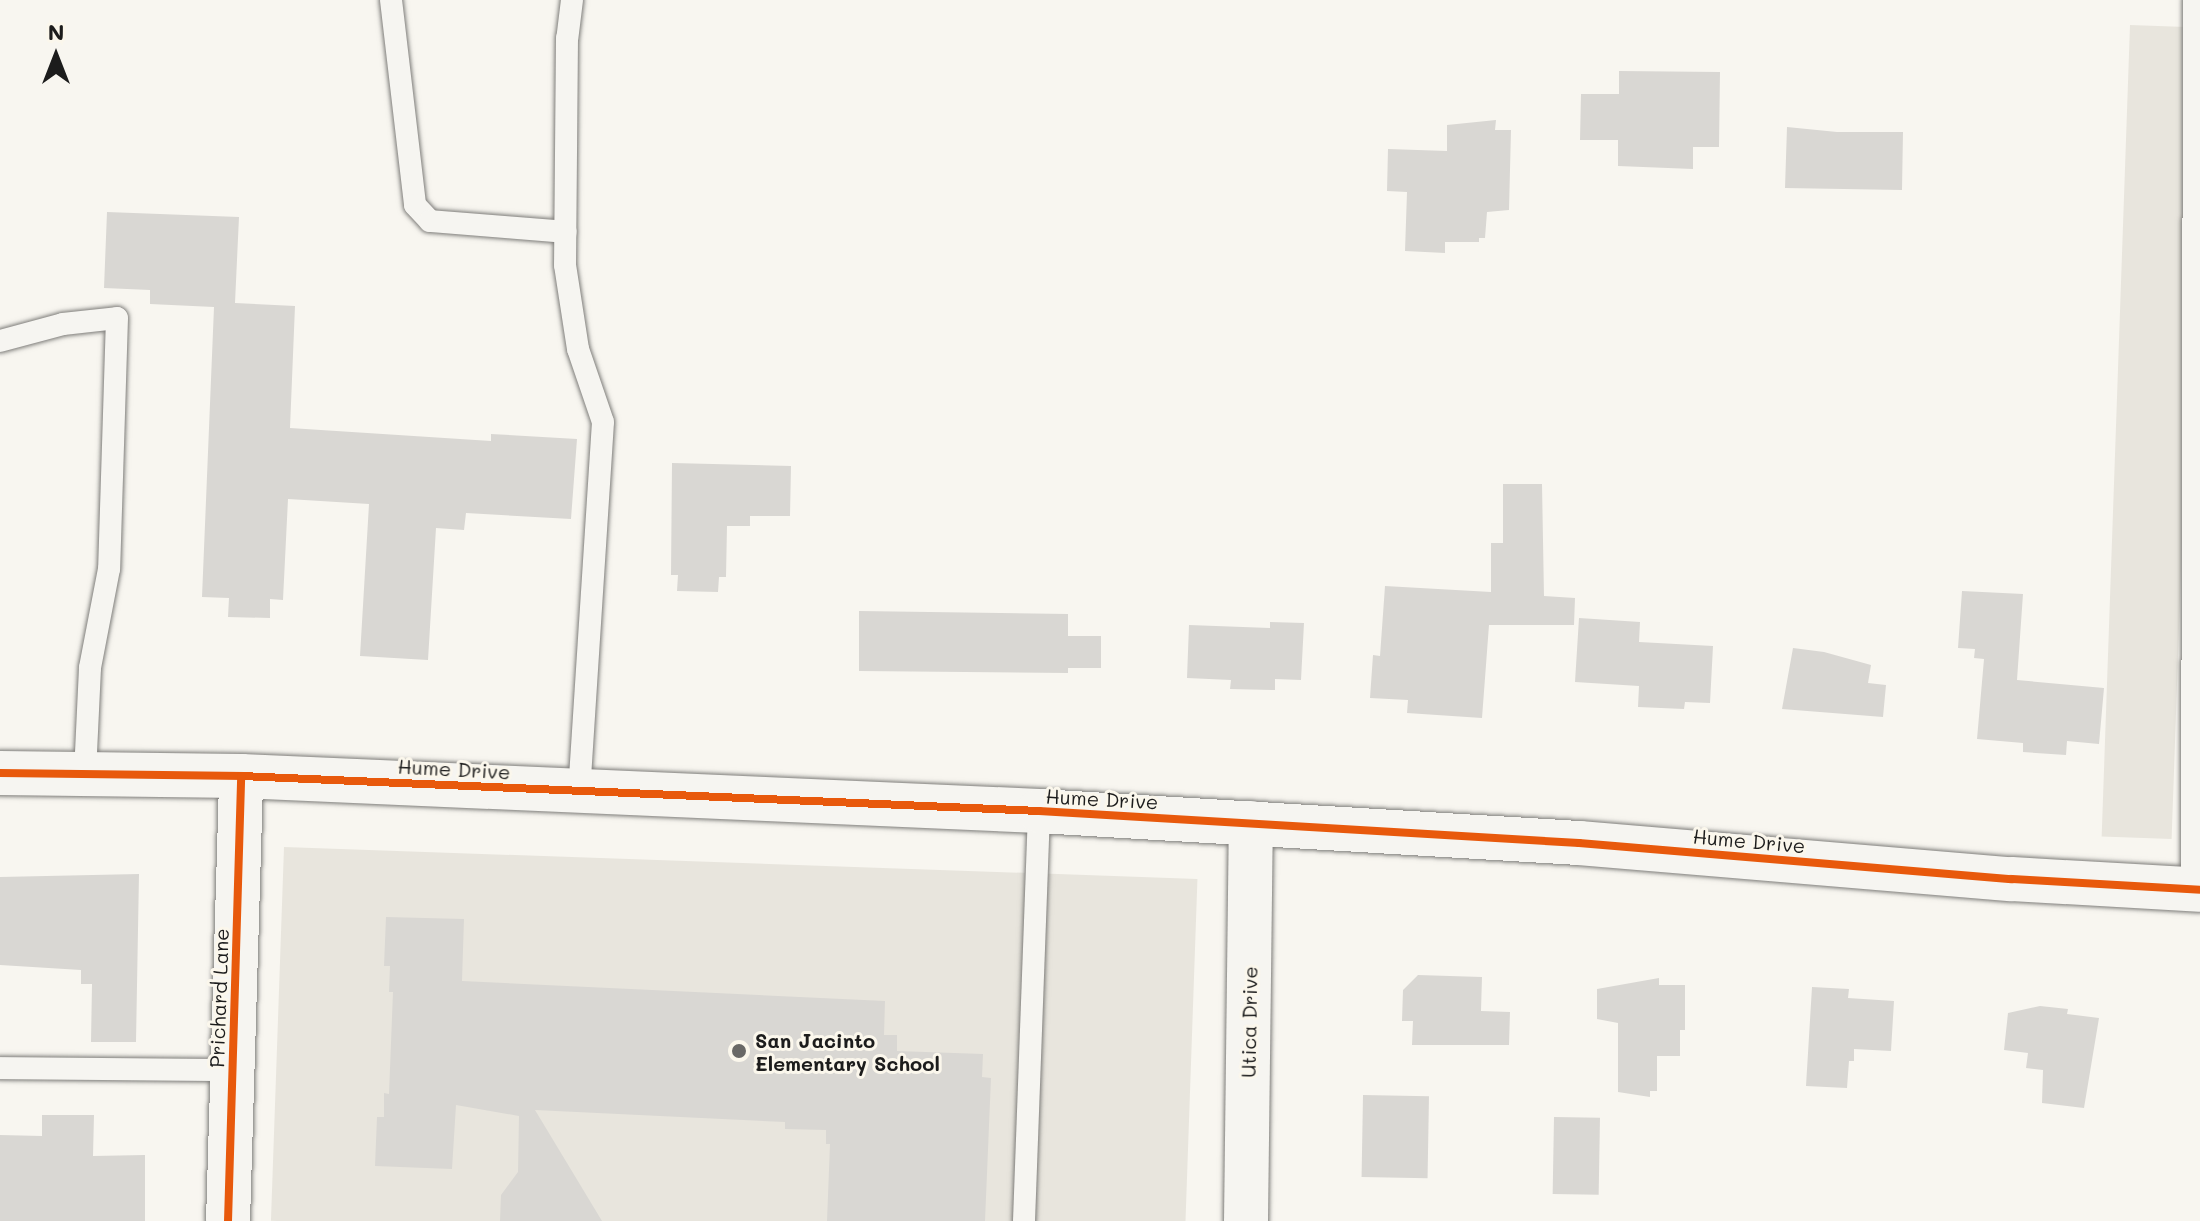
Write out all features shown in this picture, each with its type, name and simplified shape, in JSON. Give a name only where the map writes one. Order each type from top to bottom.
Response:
[{"type":"street","name":"Hume Drive","points":[[0,773],[241,776],[1039,811],[1579,843],[2012,879],[2196,890]]},
{"type":"street","name":"Prichard Lane","points":[[237,1219],[233,1070],[241,776]]},
{"type":"street","name":"Utica Drive","points":[[1246,1221],[1251,823]]},
{"type":"lane","points":[[391,0],[415,205],[430,221],[566,232]]},
{"type":"lane","points":[[572,0],[567,38],[565,265],[578,349],[603,422],[579,791]]},
{"type":"lane","points":[[2194,0],[2197,50],[2196,890]]},
{"type":"lane","points":[[0,341],[63,324],[117,318],[109,569],[90,668],[85,773]]},
{"type":"lane","points":[[1024,1221],[1039,811]]},
{"type":"lane","points":[[0,1068],[233,1070]]},
{"type":"shaded area","points":[[2130,25],[2200,27],[2172,839],[2102,837]]},
{"type":"shaded area","name":"San Jacinto Elementary School","points":[[284,847],[1197,879],[1185,1221],[271,1221]]},
{"type":"building","points":[[1619,71],[1720,72],[1719,147],[1693,147],[1693,169],[1618,166],[1618,140],[1580,140],[1581,94],[1619,94]]},
{"type":"building","points":[[1496,120],[1495,130],[1511,130],[1509,210],[1487,212],[1485,238],[1479,238],[1479,242],[1445,242],[1445,253],[1405,251],[1407,192],[1387,191],[1388,149],[1447,151],[1447,125]]},
{"type":"building","points":[[1787,127],[1837,132],[1903,132],[1902,190],[1785,188]]},
{"type":"building","points":[[107,212],[239,217],[235,303],[295,306],[290,428],[491,441],[491,434],[577,439],[571,519],[466,513],[464,530],[436,528],[428,660],[360,656],[369,504],[288,499],[283,600],[270,599],[270,618],[228,617],[229,598],[202,597],[214,307],[150,304],[150,290],[104,288]]},
{"type":"building","points":[[672,463],[791,466],[790,516],[750,516],[750,526],[727,526],[726,577],[719,577],[718,592],[677,591],[678,575],[671,575]]},
{"type":"building","points":[[1503,484],[1542,484],[1544,596],[1575,598],[1574,625],[1489,625],[1482,718],[1407,713],[1408,700],[1370,698],[1373,655],[1380,656],[1385,586],[1491,592],[1491,543],[1503,543]]},
{"type":"building","points":[[1962,591],[2023,594],[2017,680],[2104,688],[2099,744],[2067,741],[2066,755],[2023,752],[2023,743],[1977,739],[1984,659],[1974,658],[1975,649],[1958,648]]},
{"type":"building","points":[[859,611],[1068,614],[1068,636],[1101,636],[1101,668],[1068,668],[1068,673],[859,671]]},
{"type":"building","points":[[1579,618],[1640,622],[1639,642],[1713,646],[1710,703],[1685,702],[1684,709],[1638,707],[1639,686],[1575,682]]},
{"type":"building","points":[[1270,622],[1304,623],[1301,680],[1275,679],[1275,690],[1230,689],[1231,680],[1187,678],[1189,625],[1270,628]]},
{"type":"building","points":[[1793,648],[1824,652],[1871,665],[1868,683],[1886,685],[1883,717],[1782,709]]},
{"type":"building","points":[[139,874],[136,1042],[91,1042],[92,984],[81,984],[81,970],[0,965],[0,877]]},
{"type":"building","points":[[386,917],[464,919],[462,981],[885,1001],[884,1035],[897,1035],[897,1051],[983,1054],[982,1077],[991,1078],[985,1221],[827,1221],[830,1144],[826,1144],[826,1130],[785,1129],[785,1122],[535,1110],[602,1221],[500,1221],[501,1195],[518,1172],[519,1116],[456,1105],[452,1169],[375,1166],[377,1117],[384,1117],[384,1093],[389,1094],[393,992],[389,992],[390,966],[384,966]]},
{"type":"building","points":[[1418,975],[1482,977],[1481,1011],[1510,1012],[1509,1045],[1412,1045],[1413,1021],[1402,1021],[1403,990]]},
{"type":"building","points":[[1659,978],[1659,985],[1685,985],[1685,1030],[1680,1030],[1680,1056],[1657,1056],[1657,1091],[1650,1091],[1650,1097],[1618,1092],[1618,1023],[1597,1019],[1597,989]]},
{"type":"building","points":[[1812,987],[1849,989],[1848,998],[1894,1001],[1891,1051],[1854,1049],[1854,1061],[1849,1061],[1847,1088],[1806,1086]]},
{"type":"building","points":[[2040,1006],[2068,1009],[2067,1014],[2099,1018],[2084,1108],[2042,1103],[2043,1070],[2026,1068],[2028,1053],[2004,1050],[2008,1013]]},
{"type":"building","points":[[1363,1095],[1429,1096],[1428,1178],[1362,1177]]},
{"type":"building","points":[[42,1115],[94,1115],[93,1156],[145,1155],[145,1221],[0,1221],[0,1135],[42,1136]]},
{"type":"building","points":[[1554,1117],[1600,1118],[1599,1195],[1553,1194]]},
{"type":"cycle path","points":[[0,773],[241,776],[1039,811],[1579,843],[2012,879],[2200,890]]},
{"type":"cycle path","points":[[228,1221],[241,776]]},
{"type":"place","name":"San Jacinto Elementary School","points":[[739,1051]]}]
